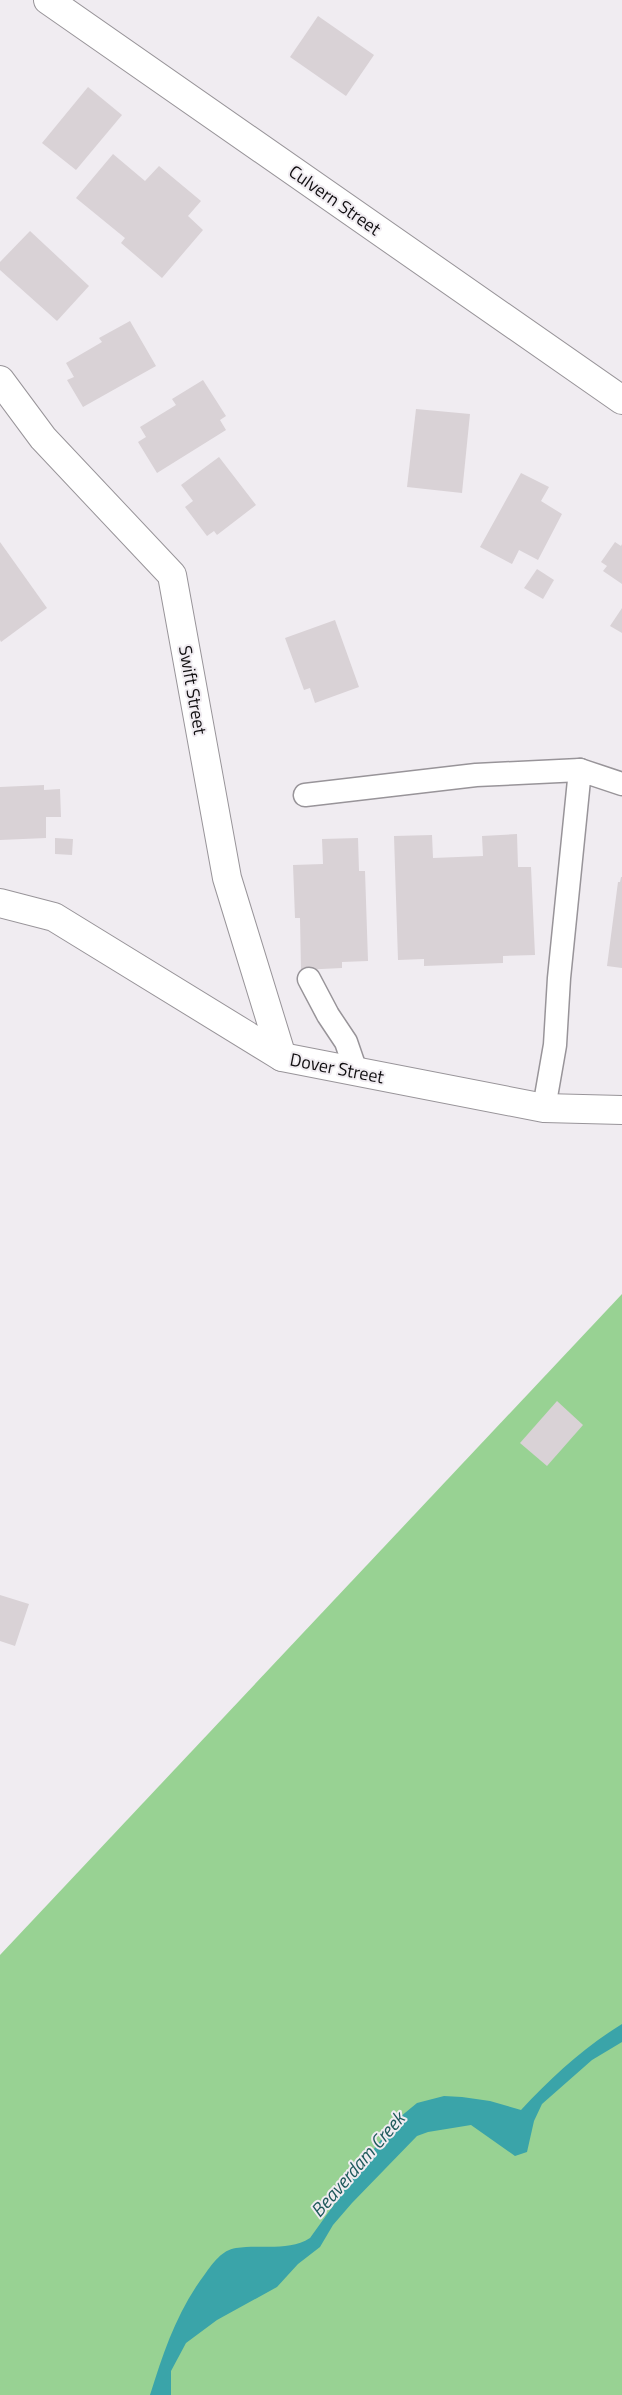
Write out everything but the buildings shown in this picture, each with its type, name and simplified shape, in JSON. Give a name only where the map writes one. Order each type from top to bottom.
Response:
[{"type":"street","name":"Culvern Street","points":[[48,0],[622,400]]},
{"type":"street","name":"Swift Street","points":[[0,380],[43,438],[172,575],[227,878],[282,1057]]},
{"type":"street","name":"Dover Street","points":[[0,903],[54,917],[282,1057],[544,1108],[622,1110]]},
{"type":"lane","points":[[544,1108],[555,1045],[559,978],[580,770]]},
{"type":"lane","points":[[305,795],[476,775],[580,770],[622,784]]},
{"type":"lane","points":[[309,979],[328,1015],[346,1042],[356,1071]]},
{"type":"green space","points":[[622,1294],[622,2395],[0,2395],[0,1955]]},
{"type":"water","points":[[622,2024],[622,2042],[592,2060],[542,2104],[534,2121],[527,2152],[515,2156],[471,2125],[428,2132],[417,2136],[352,2203],[333,2225],[320,2247],[298,2264],[277,2287],[217,2320],[186,2343],[171,2371],[171,2395],[150,2395],[166,2347],[179,2317],[195,2288],[222,2254],[236,2248],[293,2245],[310,2238],[376,2146],[400,2117],[417,2103],[444,2096],[462,2097],[490,2101],[521,2110],[568,2064]]},
{"type":"water label","name":"Beaverdam Creek","points":[[357,2164]]}]
